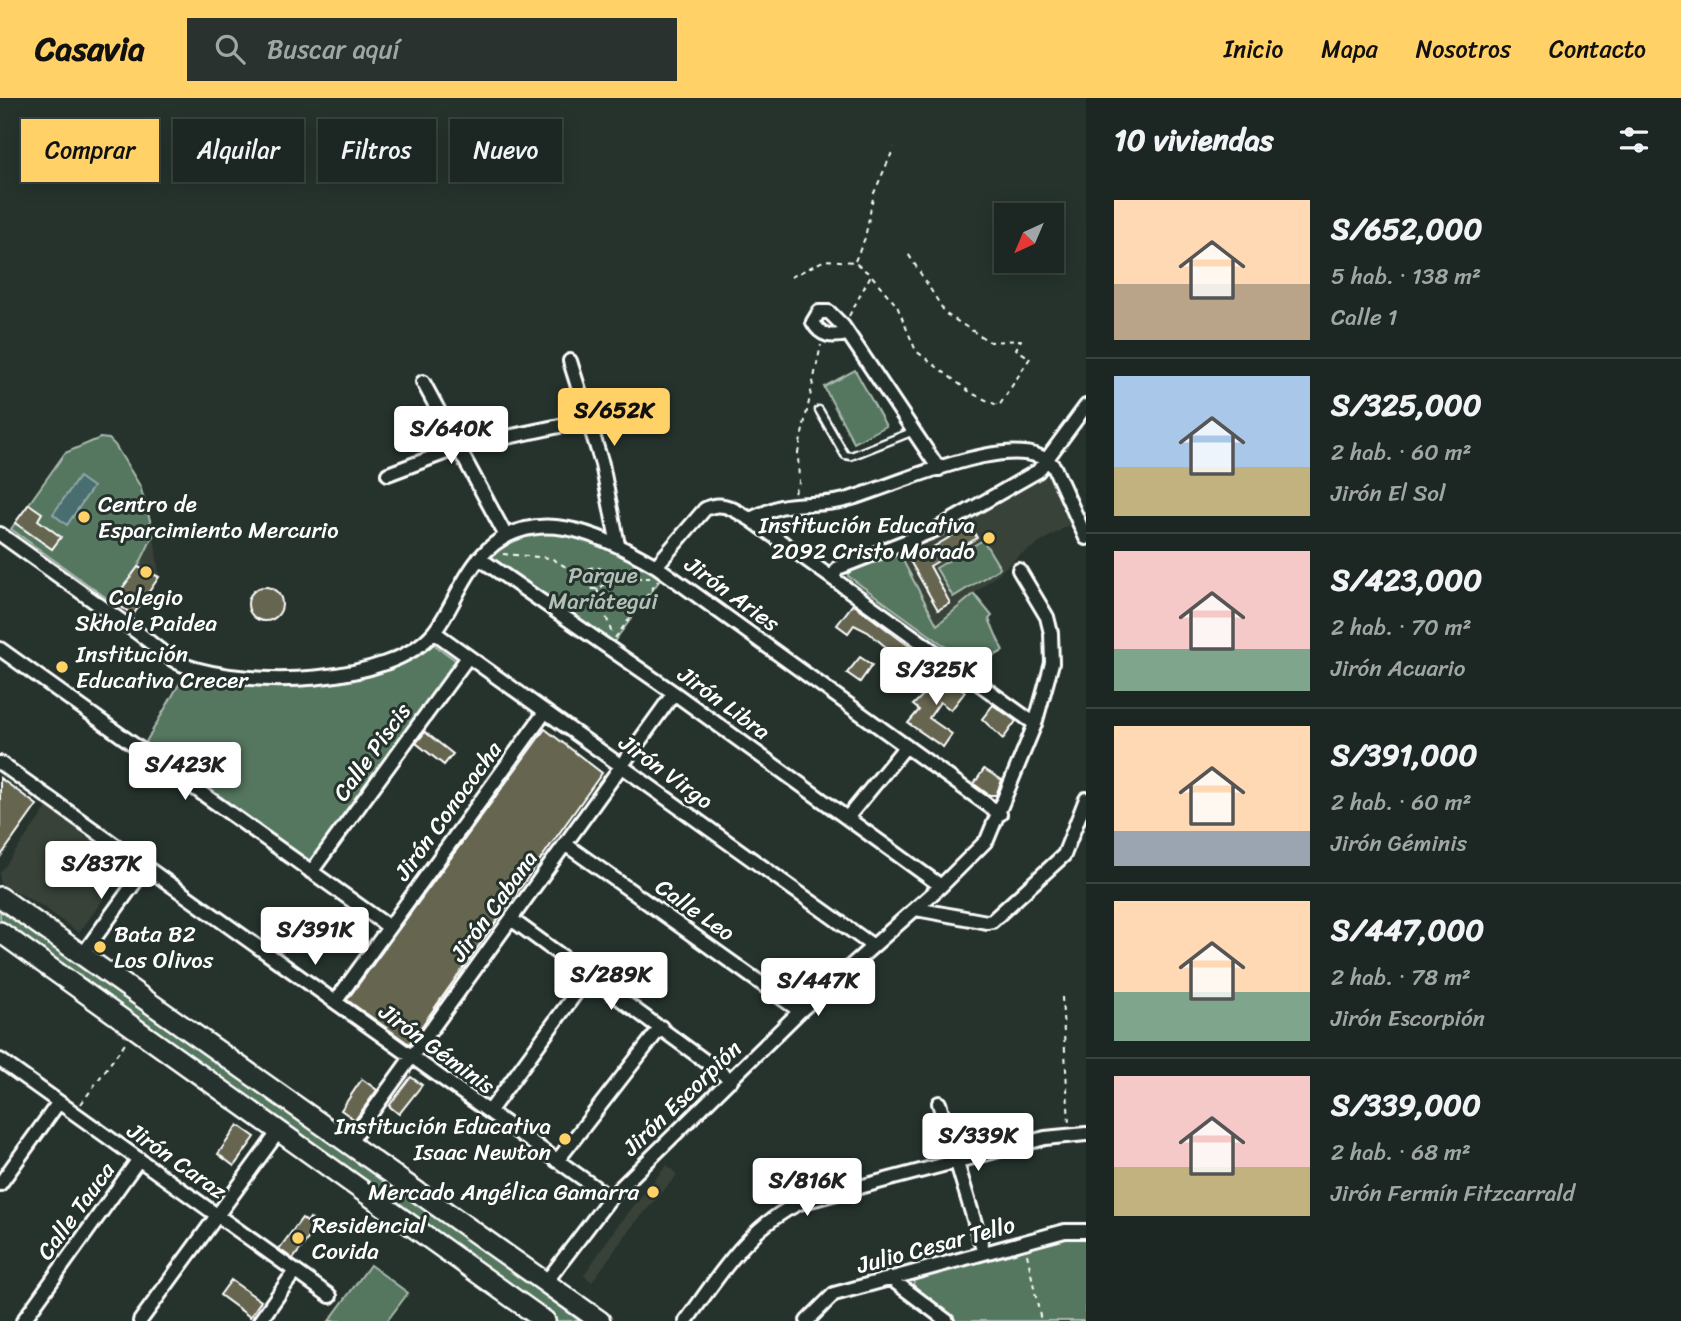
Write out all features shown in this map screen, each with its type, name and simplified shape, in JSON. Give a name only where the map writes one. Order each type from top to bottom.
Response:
[{"type":"main road","points":[[0,897],[600,1321]]},
{"type":"main road","points":[[0,932],[545,1321]]},
{"type":"main road","points":[[206,1078],[223,1055]]},
{"type":"street","points":[[845,330],[939,469]]},
{"type":"street","points":[[570,361],[604,474],[618,545]]},
{"type":"street","points":[[423,382],[506,537]]},
{"type":"street","points":[[832,578],[838,568],[935,530],[1038,471],[1086,406]]},
{"type":"street","points":[[387,474],[460,447],[588,420]]},
{"type":"street","points":[[750,519],[788,506],[843,501],[939,469],[1006,452],[1023,452],[1046,458],[1054,467],[1086,538]]},
{"type":"street","points":[[656,566],[709,507],[727,506],[750,519],[1035,723]]},
{"type":"street","points":[[1077,516],[1086,506]]},
{"type":"street","name":"Jirón Aries","points":[[1,537],[184,666],[212,674],[306,677],[368,669],[403,657],[434,632],[455,593],[479,558],[506,537],[526,529],[546,526],[595,534],[656,566],[1000,814]]},
{"type":"street","name":"Jirón Libra","points":[[479,558],[674,693],[941,886]]},
{"type":"street","name":"Jirón Escorpión","points":[[546,1282],[610,1198],[800,1011],[916,909],[987,840],[1000,814],[1051,675],[1051,633],[1039,601],[1019,570]]},
{"type":"street","name":"Jirón Virgo","points":[[434,632],[873,946]]},
{"type":"street","points":[[0,649],[389,928]]},
{"type":"street","name":"Calle Piscis","points":[[311,872],[468,657]]},
{"type":"street","name":"Jirón Cabana","points":[[348,1145],[674,693]]},
{"type":"street","name":"Jirón Conococha","points":[[335,1002],[545,712]]},
{"type":"street","points":[[847,818],[906,746]]},
{"type":"street","name":"Jirón Géminis","points":[[0,763],[610,1198]]},
{"type":"street","points":[[916,909],[987,922],[992,920],[1062,858],[1083,819],[1086,799]]},
{"type":"street","name":"Calle Leo","points":[[565,844],[800,1011]]},
{"type":"street","points":[[83,954],[146,867]]},
{"type":"street","points":[[511,919],[731,1080]]},
{"type":"street","points":[[489,1112],[589,975]]},
{"type":"street","points":[[557,1161],[660,1027]]},
{"type":"street","name":"Jirón Caraz","points":[[0,1060],[330,1296]]},
{"type":"street","points":[[2,1178],[59,1102]]},
{"type":"street","points":[[939,1103],[984,1253]]},
{"type":"street","points":[[141,1321],[279,1131]]},
{"type":"street","points":[[686,1321],[749,1237],[783,1211],[816,1197],[957,1161],[1070,1133],[1086,1134]]},
{"type":"street","name":"Calle Tauca","points":[[23,1321],[139,1159]]},
{"type":"street","name":"Julio Cesar Tello","points":[[807,1321],[834,1294],[1065,1231],[1086,1231]]},
{"type":"street","points":[[260,1321],[295,1271]]},
{"type":"street","points":[[890,1278],[947,1321]]},
{"type":"lane","points":[[819,410],[845,455],[851,456],[914,431]]},
{"type":"path","points":[[854,262],[865,238],[874,193],[894,148]]},
{"type":"path","points":[[791,278],[825,260],[854,262],[871,275],[897,306],[916,351],[971,393],[999,406],[1030,358],[1016,349],[1021,340],[990,342],[946,314],[907,252]]},
{"type":"path","points":[[845,330],[871,275]]},
{"type":"path","points":[[788,506],[799,482],[798,453],[821,345]]},
{"type":"path","points":[[498,554],[551,558],[584,578],[588,586],[597,589]]},
{"type":"path","points":[[584,578],[587,570],[595,567],[602,571],[605,578]]},
{"type":"path","points":[[597,589],[614,639],[661,578],[605,578]]},
{"type":"path","points":[[597,589],[605,578]]},
{"type":"path","points":[[1062,997],[1070,1133]]},
{"type":"path","points":[[75,1113],[136,1028]]},
{"type":"path","points":[[1026,1252],[1041,1321]]},
{"type":"shaded area","name":"Institución Educativa 2092 Cristo Morado","points":[[1044,471],[1075,521],[1020,555],[937,625],[900,555]]},
{"type":"shaded area","name":"Colegio Skhole Paidea","points":[[154,534],[159,577],[132,616],[112,602],[138,567]]},
{"type":"shaded area","points":[[49,805],[130,862],[79,933],[39,904],[0,883],[0,873]]},
{"type":"shaded area","points":[[667,1165],[677,1175],[629,1230],[592,1282],[584,1275],[616,1228]]},
{"type":"green space","points":[[855,370],[886,426],[854,443],[824,387]]},
{"type":"green space","name":"Centro de Esparcimiento Mercurio","points":[[100,438],[109,439],[115,445],[140,486],[154,534],[138,567],[112,602],[11,529],[65,453]]},
{"type":"green space","name":"Parque Mariátegui","points":[[540,531],[604,542],[663,576],[613,643],[488,557],[497,547]]},
{"type":"green space","points":[[983,540],[1000,568],[953,597],[936,568]]},
{"type":"green space","points":[[900,555],[937,625],[974,594],[992,616],[989,619],[1003,651],[974,667],[848,576],[849,569]]},
{"type":"green space","points":[[432,643],[458,662],[312,864],[143,747],[186,672],[292,680],[408,658]]},
{"type":"green space","points":[[0,904],[580,1321],[558,1321],[0,923]]},
{"type":"green space","points":[[1074,1236],[1086,1237],[1086,1321],[956,1321],[913,1289],[914,1278]]},
{"type":"green space","points":[[370,1265],[408,1293],[387,1321],[329,1321]]},
{"type":"water","points":[[79,477],[93,487],[67,525],[53,514]]},
{"type":"building","points":[[29,504],[42,513],[38,520],[61,537],[52,549],[15,523]]},
{"type":"building","points":[[970,525],[977,538],[930,566],[950,603],[938,610],[910,561]]},
{"type":"building","name":"Colegio Skhole Paidea","points":[[138,567],[159,577],[133,615],[113,601]]},
{"type":"building","points":[[265,587],[277,592],[282,604],[277,616],[265,621],[253,616],[248,604],[253,592]]},
{"type":"building","points":[[853,604],[913,649],[904,662],[868,632],[854,625],[848,633],[837,625]]},
{"type":"building","points":[[860,657],[872,665],[860,682],[847,673]]},
{"type":"building","points":[[937,670],[965,692],[951,710],[940,702],[929,718],[952,734],[943,747],[908,723],[919,710],[913,705],[932,686],[928,683]]},
{"type":"building","points":[[993,705],[1016,721],[1003,739],[982,719]]},
{"type":"building","points":[[545,729],[602,773],[409,1044],[347,1000]]},
{"type":"building","points":[[425,732],[453,754],[444,765],[416,743]]},
{"type":"building","points":[[984,769],[1002,780],[996,795],[989,795],[974,784]]},
{"type":"building","points":[[0,778],[37,805],[0,857]]},
{"type":"building","points":[[411,1077],[422,1085],[399,1114],[389,1106]]},
{"type":"building","points":[[362,1079],[377,1090],[355,1120],[341,1110]]},
{"type":"building","points":[[238,1125],[255,1137],[234,1166],[218,1154]]},
{"type":"building","name":"Residencial Covida","points":[[302,1218],[307,1222],[310,1218],[318,1225],[293,1259],[279,1249]]},
{"type":"building","points":[[231,1280],[261,1301],[250,1317],[220,1295]]},
{"type":"place","name":"Centro de Esparcimiento Mercurio","points":[[84,517]]},
{"type":"place","name":"Institución Educativa 2092 Cristo Morado","points":[[989,538]]},
{"type":"place","name":"Colegio Skhole Paidea","points":[[146,572]]},
{"type":"place","name":"Institución Educativa Crecer","points":[[62,667]]},
{"type":"place","name":"Bata B2 Los Olivos","points":[[100,947]]},
{"type":"place","name":"Institución Educativa Isaac Newton","points":[[565,1139]]},
{"type":"place","name":"Mercado Angélica Gamarra","points":[[653,1192]]},
{"type":"place","name":"Residencial Covida","points":[[298,1238]]}]
